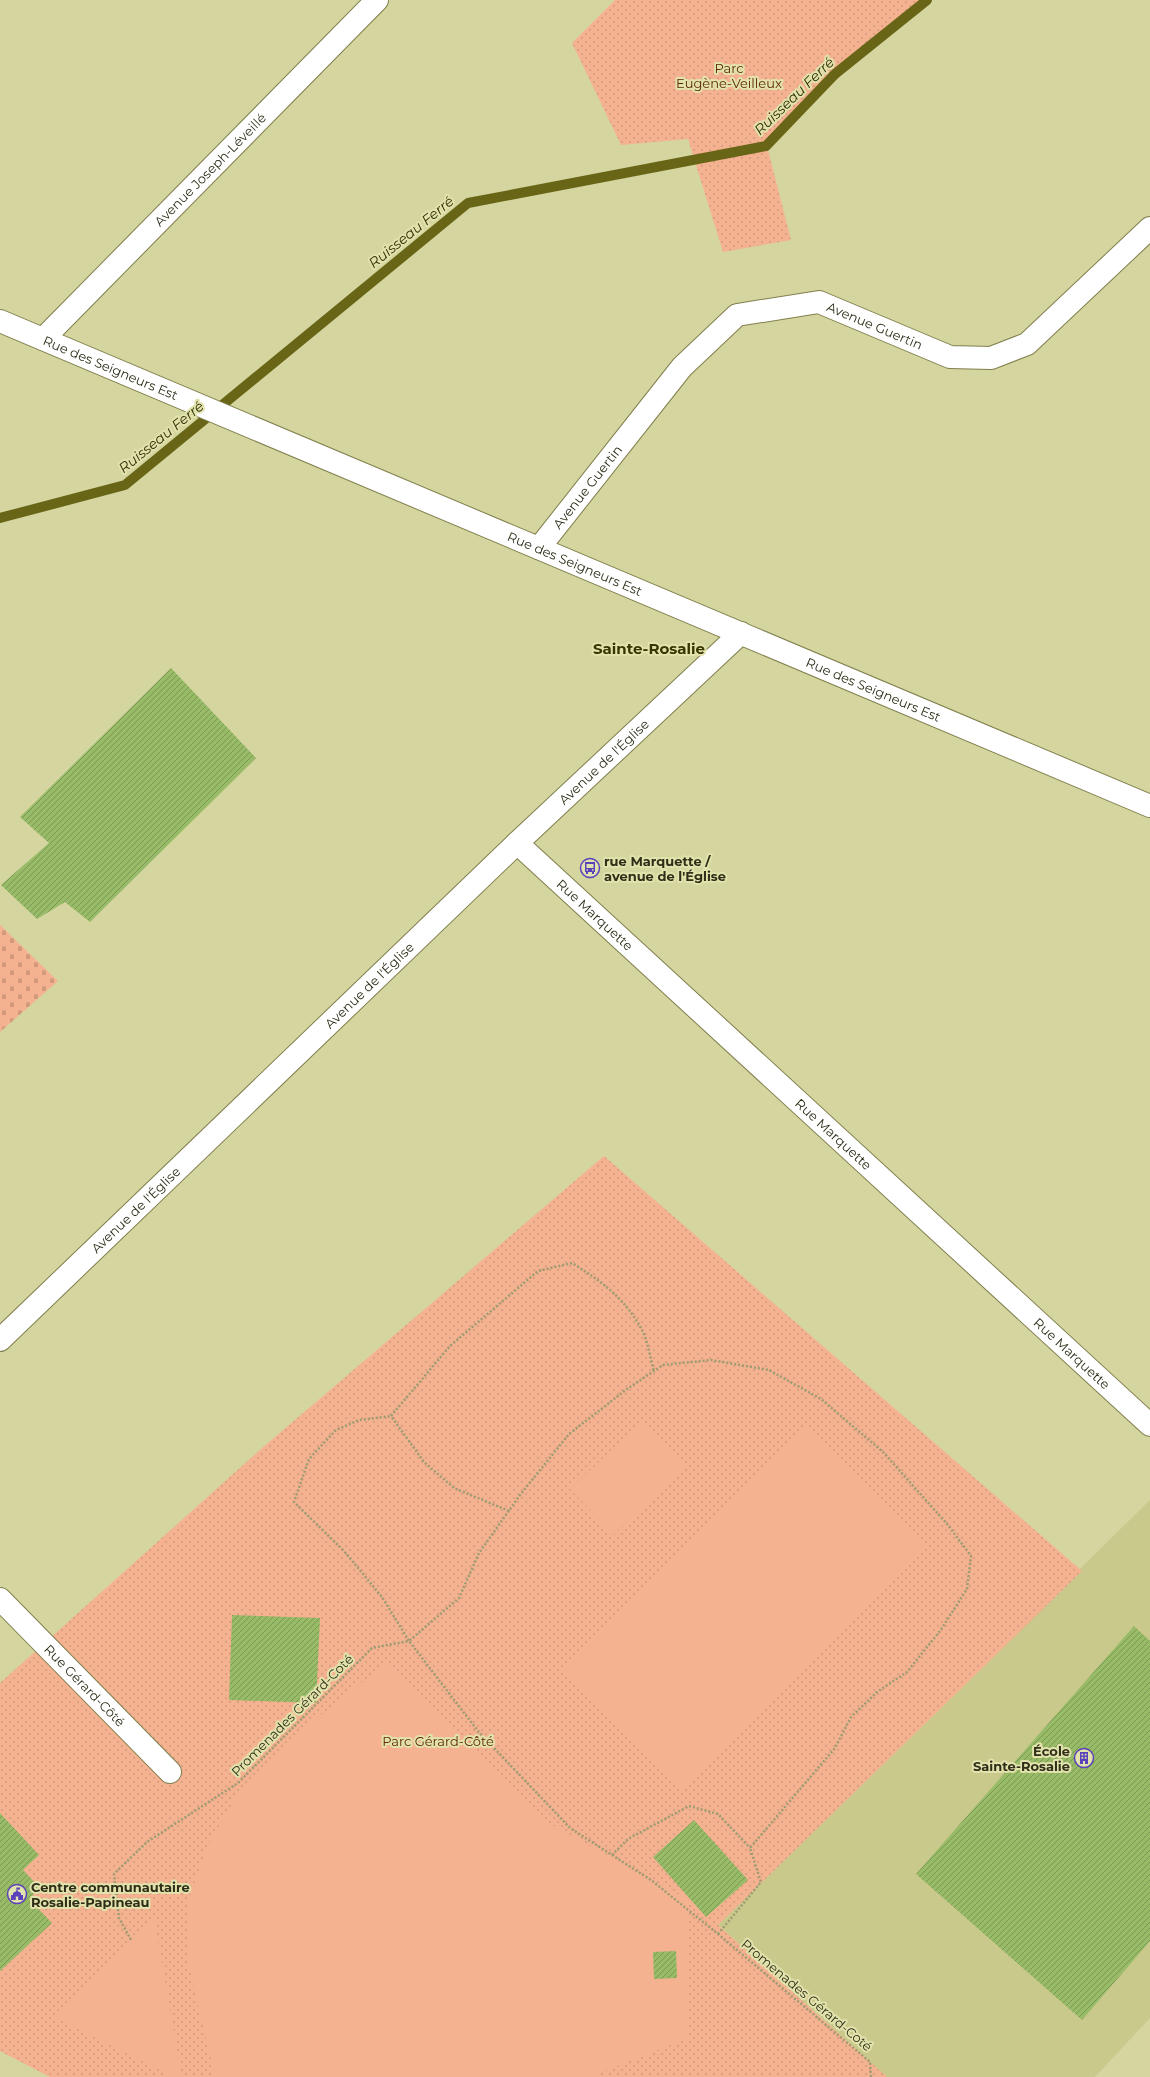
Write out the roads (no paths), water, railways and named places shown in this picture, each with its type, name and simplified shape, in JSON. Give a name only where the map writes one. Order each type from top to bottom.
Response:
[{"type":"street","name":"Avenue Joseph-Léveillé","points":[[43,339],[376,0]]},
{"type":"street","name":"Avenue Guertin","points":[[539,548],[682,367],[737,316],[819,302],[950,357],[991,358],[1027,344],[1150,228]]},
{"type":"street","name":"Rue des Seigneurs Est","points":[[0,321],[1150,806]]},
{"type":"street","name":"Avenue de l'Église","points":[[0,1340],[517,844],[741,633]]},
{"type":"street","name":"Rue Marquette","points":[[517,844],[1150,1425]]},
{"type":"street","name":"Rue Gérard-Côté","points":[[0,1599],[170,1772]]},
{"type":"waterway","name":"Ruisseau Ferré","points":[[0,518],[125,485],[468,203],[766,146],[835,74],[927,0]]},
{"type":"place","name":"rue Marquette / avenue de l'Église","points":[[590,868]]},
{"type":"place","name":"École Sainte-Rosalie","points":[[1084,1758]]},
{"type":"place","name":"Centre communautaire Rosalie-Papineau","points":[[17,1894]]},
{"type":"district","name":"Sainte-Rosalie","points":[[649,648]]},
{"type":"park label","name":"Parc Eugène-Veilleux","points":[[729,76]]},
{"type":"park label","name":"Parc Gérard-Côté","points":[[438,1741]]}]
